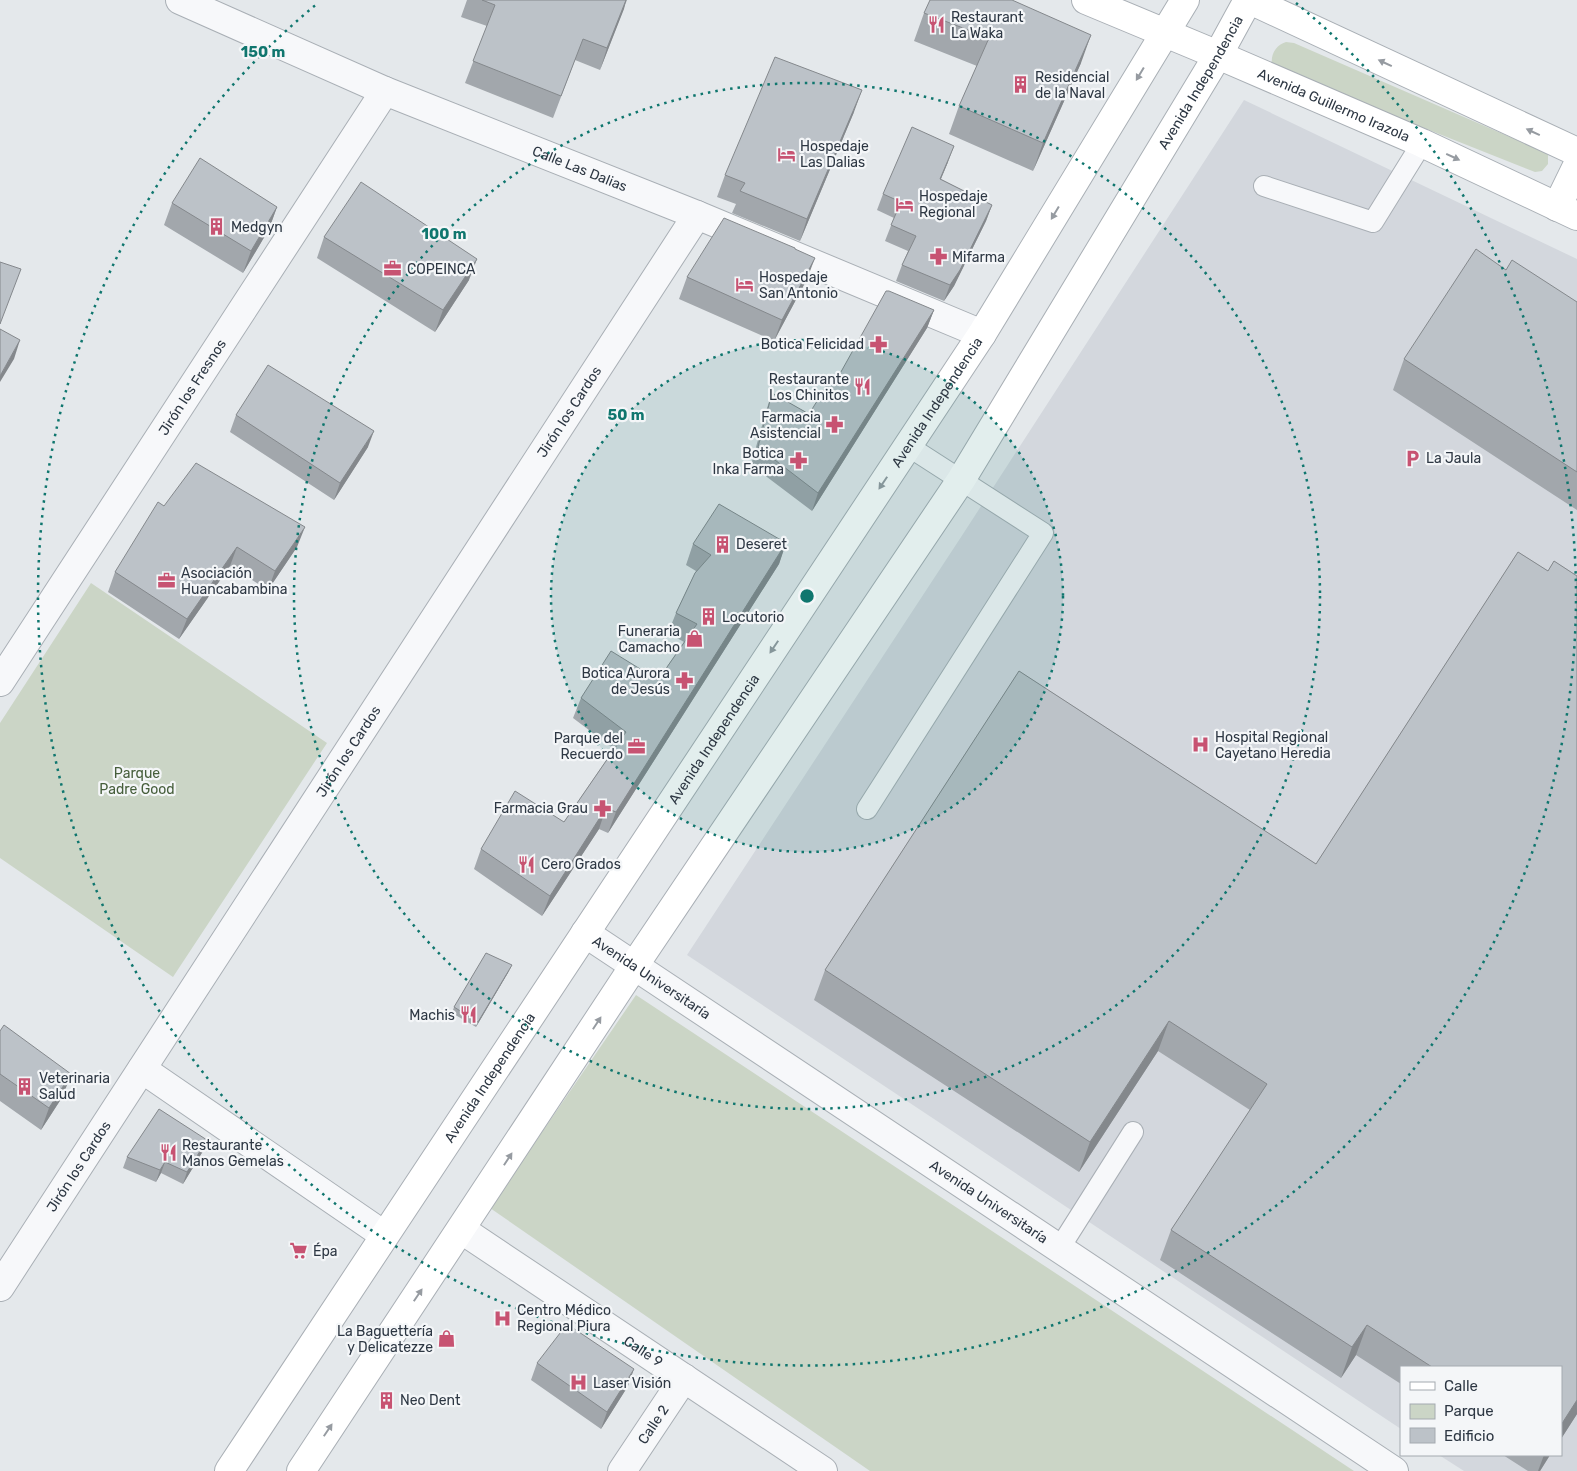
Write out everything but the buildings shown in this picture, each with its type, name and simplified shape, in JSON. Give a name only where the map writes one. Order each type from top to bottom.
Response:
[{"type":"main road","name":"Avenida Guillermo Irazola","points":[[1086,0],[1422,143],[1567,212]]},
{"type":"main road","name":"Avenida Independencia","points":[[229,1471],[982,334],[1185,0]]},
{"type":"main road","name":"Avenida Independencia","points":[[301,1471],[462,1230],[634,966],[961,480],[1218,55],[1249,0]]},
{"type":"main road","points":[[1249,0],[1577,152]]},
{"type":"main road","points":[[1567,212],[1577,166]]},
{"type":"street","name":"Calle Las Dalias","points":[[180,0],[386,91],[697,215],[982,334]]},
{"type":"street","name":"Jirón los Fresnos","points":[[0,682],[386,91]]},
{"type":"street","name":"Jirón los Cardos","points":[[0,1287],[697,215]]},
{"type":"street","name":"Avenida Universitaría","points":[[584,933],[1394,1471]]},
{"type":"street","points":[[142,1069],[384,1235]]},
{"type":"street","name":"Calle 9","points":[[462,1230],[823,1471]]},
{"type":"street","name":"Calle 2","points":[[622,1471],[684,1378]]},
{"type":"lane","points":[[1264,186],[1374,222],[1422,143]]},
{"type":"lane","points":[[867,809],[1043,533],[908,446]]},
{"type":"lane","points":[[1059,1249],[1133,1132]]},
{"type":"shaded area","name":"Hospital Regional Cayetano Heredia","points":[[1244,100],[1577,259],[1577,1471],[1464,1471],[1441,1456],[1562,1456],[1562,1366],[1400,1366],[1400,1428],[687,955]]},
{"type":"green space","points":[[1286,42],[1294,43],[1542,151],[1548,155],[1548,164],[1542,171],[1535,172],[1273,68],[1272,56],[1274,52]]},
{"type":"green space","name":"Parque Padre Good","points":[[91,583],[327,743],[173,977],[0,858],[0,723]]},
{"type":"green space","points":[[636,995],[1354,1471],[870,1471],[490,1208]]},
{"type":"place","name":"Restaurant La Waka","points":[[937,25]]},
{"type":"place","name":"Residencial de la Naval","points":[[1021,85]]},
{"type":"place","name":"Hospedaje Las Dalias","points":[[786,154]]},
{"type":"place","name":"Hospedaje Regional","points":[[905,204]]},
{"type":"place","name":"Medgyn","points":[[217,227]]},
{"type":"place","name":"Mifarma","points":[[938,257]]},
{"type":"place","name":"COPEINCA","points":[[393,269]]},
{"type":"place","name":"Hospedaje San Antonio","points":[[745,285]]},
{"type":"place","name":"Botica Felicidad","points":[[878,344]]},
{"type":"place","name":"Restaurante Los Chinitos","points":[[863,387]]},
{"type":"place","name":"Farmacia Asistencial","points":[[835,425]]},
{"type":"place","name":"La Jaula","points":[[1412,458]]},
{"type":"place","name":"Botica Inka Farma","points":[[798,461]]},
{"type":"place","name":"Deseret","points":[[722,544]]},
{"type":"place","name":"Asociación Huancabambina","points":[[167,581]]},
{"type":"place","name":"Locutorio","points":[[708,617]]},
{"type":"place","name":"Funeraria Camacho","points":[[694,639]]},
{"type":"place","name":"Botica Aurora de Jesús","points":[[684,681]]},
{"type":"place","name":"Hospital Regional Cayetano Heredia","points":[[1201,745]]},
{"type":"place","name":"Parque del Recuerdo","points":[[637,746]]},
{"type":"place","name":"Farmacia Grau","points":[[602,808]]},
{"type":"place","name":"Cero Grados","points":[[527,864]]},
{"type":"place","name":"Machis","points":[[469,1015]]},
{"type":"place","name":"Veterinaria Salud","points":[[25,1086]]},
{"type":"place","name":"Restaurante Manos Gemelas","points":[[168,1153]]},
{"type":"place","name":"Épa","points":[[299,1251]]},
{"type":"place","name":"Centro Médico Regional Piura","points":[[503,1318]]},
{"type":"place","name":"La Baguettería y Delicatezze","points":[[447,1339]]},
{"type":"place","name":"Laser Visión","points":[[579,1383]]},
{"type":"place","name":"Neo Dent","points":[[386,1400]]}]
